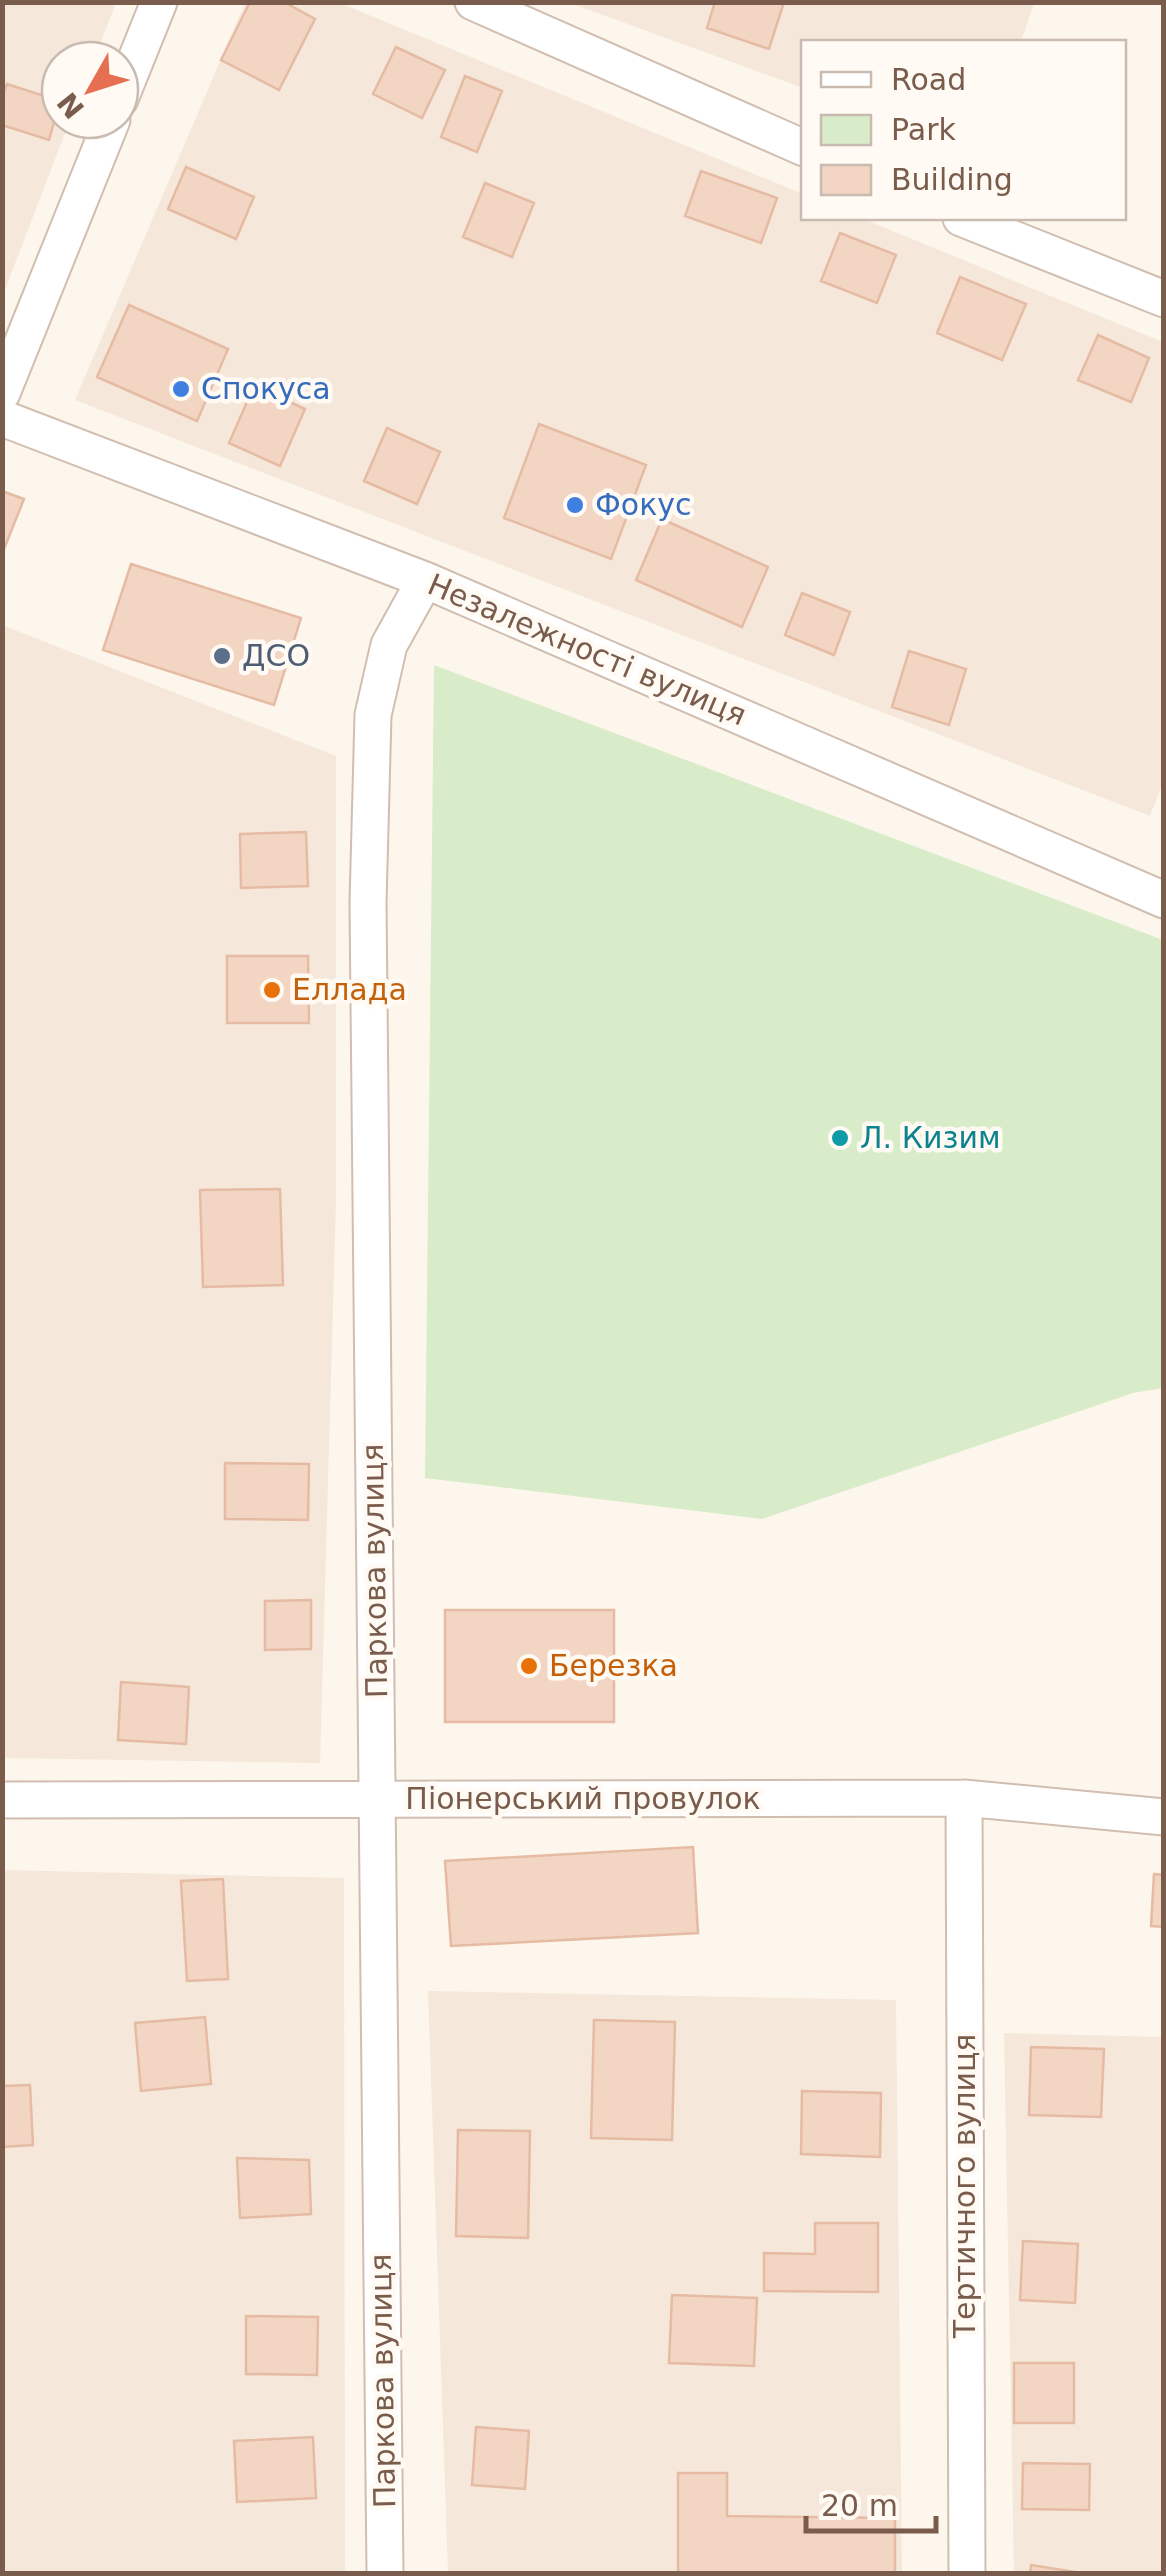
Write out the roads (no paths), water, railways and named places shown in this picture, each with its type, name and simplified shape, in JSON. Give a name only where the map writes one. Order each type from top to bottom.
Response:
[{"type":"street","points":[[140,50],[159,2]]},
{"type":"street","points":[[473,2],[801,147]]},
{"type":"street","points":[[2,393],[104,140]]},
{"type":"street","points":[[966,220],[1164,299]]},
{"type":"street","name":"Незалежності вулиця","points":[[2,418],[425,580],[1164,900]]},
{"type":"street","name":"Паркова вулиця","points":[[385,2574],[368,904],[373,715],[389,644],[425,580]]},
{"type":"street","name":"Піонерський провулок","points":[[2,1800],[964,1798],[1164,1816]]},
{"type":"street","name":"Тертичного вулиця","points":[[964,1798],[967,2574]]},
{"type":"place","name":"Спокуса","points":[[181,389]]},
{"type":"place","name":"Фокус","points":[[575,505]]},
{"type":"place","name":"ДСО","points":[[222,656]]},
{"type":"place","name":"Еллада","points":[[272,990]]},
{"type":"place","name":"Л. Кизим","points":[[840,1138]]},
{"type":"place","name":"Березка","points":[[529,1666]]}]
